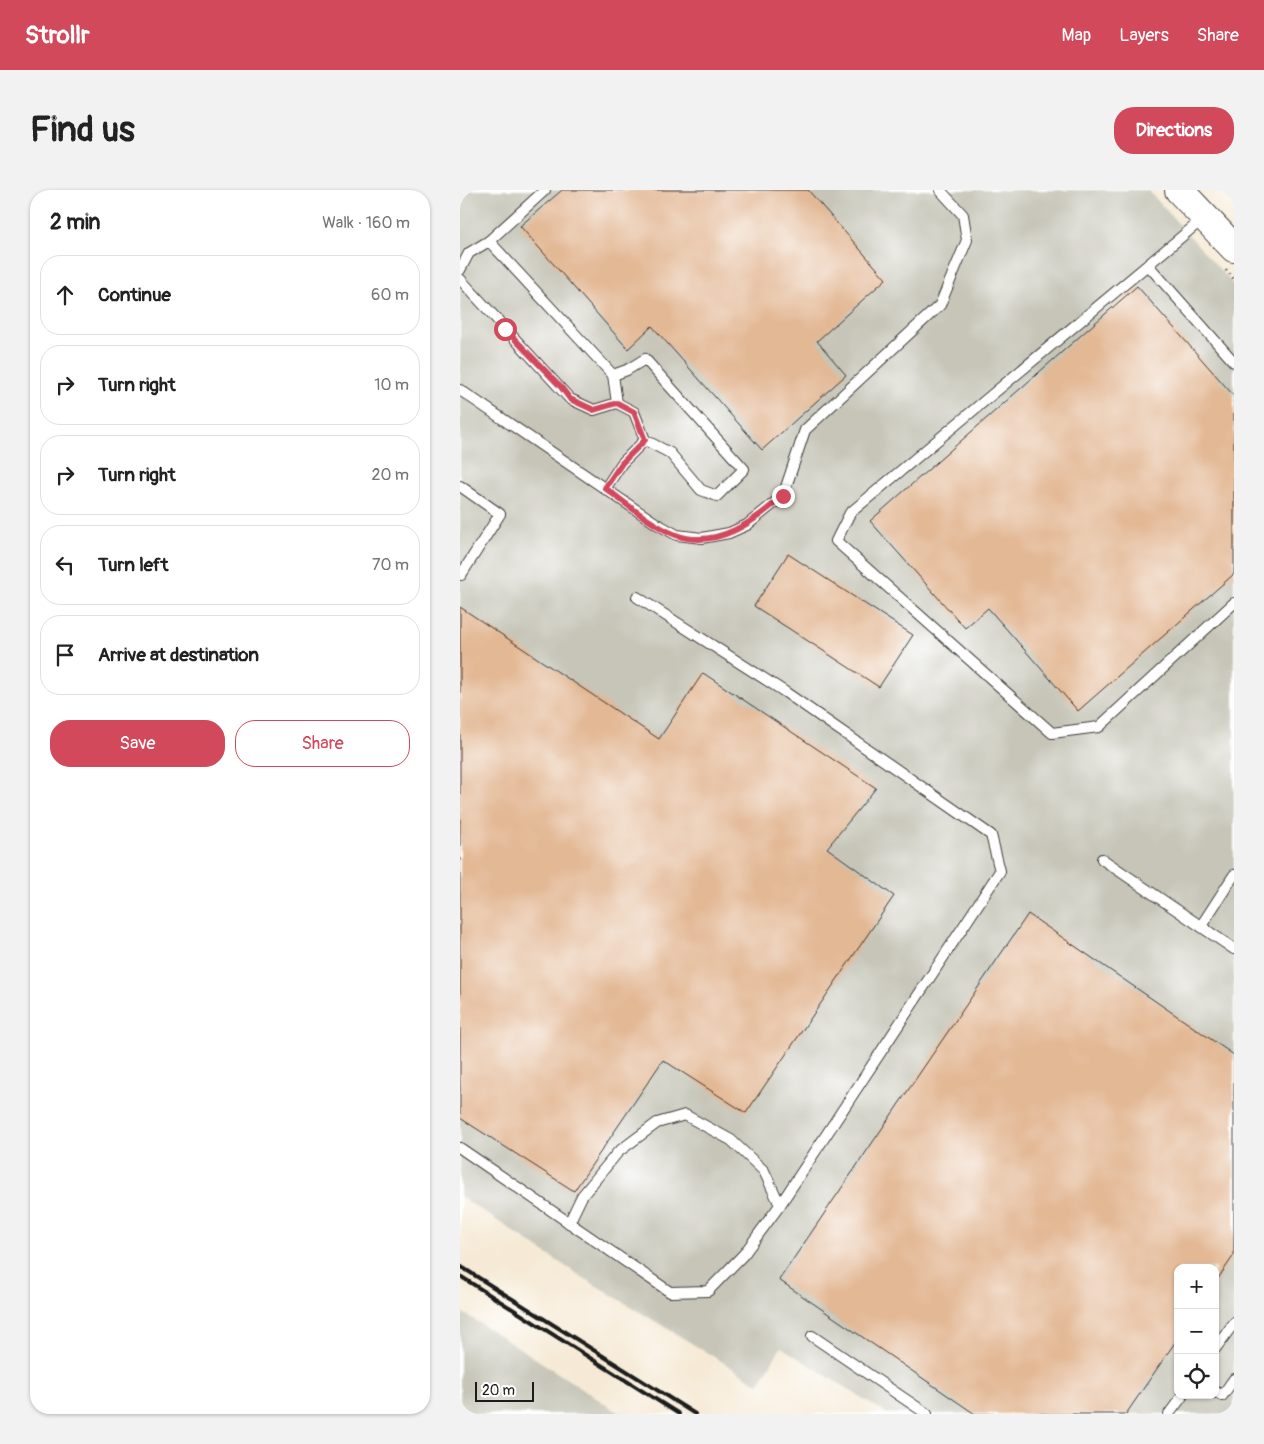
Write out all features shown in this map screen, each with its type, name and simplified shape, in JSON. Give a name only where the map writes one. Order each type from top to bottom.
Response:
[{"type":"main road","points":[[1179,190],[1234,248]]},
{"type":"lane","points":[[460,270],[469,253],[489,240],[545,190]]},
{"type":"lane","points":[[460,390],[677,535],[702,538],[729,533],[747,525],[783,496],[805,430],[940,305],[967,240],[963,215],[940,190]]},
{"type":"lane","points":[[1204,217],[850,513],[836,541],[1052,733],[1099,727],[1234,603]]},
{"type":"lane","points":[[489,240],[613,375],[617,403]]},
{"type":"lane","points":[[1148,265],[1234,362]]},
{"type":"lane","points":[[460,279],[570,399],[594,410],[617,403],[634,412],[645,440],[670,453],[701,490],[717,496],[744,469],[645,359],[627,370],[613,375]]},
{"type":"lane","points":[[605,488],[622,463],[645,440]]},
{"type":"lane","points":[[460,486],[500,514],[461,575]]},
{"type":"lane","points":[[460,1148],[670,1292],[708,1291],[744,1254],[780,1205],[1000,870],[991,835],[786,692],[637,597]]},
{"type":"lane","points":[[1102,859],[1234,949]]},
{"type":"lane","points":[[1201,926],[1234,875]]},
{"type":"lane","points":[[569,1223],[582,1196],[618,1152],[657,1122],[685,1116],[731,1140],[764,1172],[780,1205]]},
{"type":"lane","points":[[1219,1343],[1234,1322]]},
{"type":"lane","points":[[812,1336],[927,1414]]},
{"type":"lane","points":[[1219,1394],[1222,1396],[1234,1379]]},
{"type":"lane","points":[[1169,1414],[1180,1399]]},
{"type":"shaded area","points":[[460,190],[1148,190],[1234,285],[1234,1414],[887,1414],[781,1347],[759,1384],[577,1274],[460,1196]]},
{"type":"shaded area","points":[[460,1311],[504,1338],[621,1414],[460,1414]]},
{"type":"building","points":[[562,190],[808,190],[886,279],[817,341],[846,375],[762,450],[652,326],[628,349],[520,226]]},
{"type":"building","points":[[1137,286],[1234,396],[1234,574],[1078,711],[988,608],[965,628],[870,521]]},
{"type":"building","points":[[788,554],[913,635],[879,687],[754,606]]},
{"type":"building","points":[[460,607],[659,739],[703,673],[876,788],[827,848],[894,896],[746,1113],[663,1060],[574,1191],[460,1118]]},
{"type":"building","points":[[1028,914],[1234,1055],[1234,1255],[1219,1277],[1219,1264],[1174,1264],[1174,1344],[1126,1414],[975,1414],[779,1280]]},
{"type":"railway","points":[[460,1266],[695,1414]]},
{"type":"railway","points":[[460,1276],[679,1414]]},
{"type":"route","points":[[505,329],[561,387],[570,399],[594,410],[617,403],[634,412],[645,440],[622,463],[605,488],[657,524],[677,535],[702,538],[729,533],[747,525],[783,496]]}]
